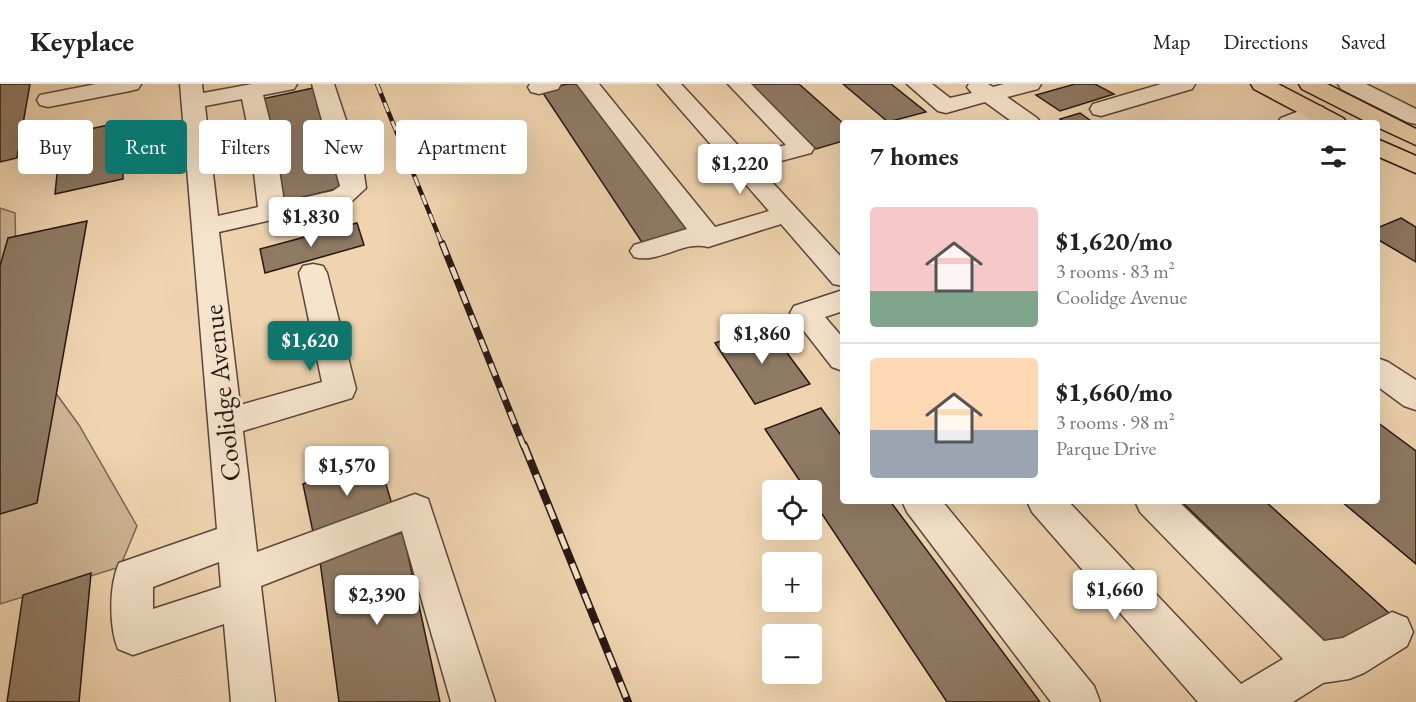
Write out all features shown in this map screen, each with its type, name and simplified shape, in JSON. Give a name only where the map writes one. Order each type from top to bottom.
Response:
[{"type":"main road","points":[[1262,84],[1310,109],[1370,120]]},
{"type":"main road","points":[[1380,126],[1416,166]]},
{"type":"street","points":[[48,100],[130,84]]},
{"type":"street","points":[[192,93],[251,91],[286,84]]},
{"type":"street","points":[[206,226],[342,196],[353,188],[351,174],[322,84]]},
{"type":"street","points":[[588,84],[708,238],[786,214]]},
{"type":"street","points":[[669,84],[840,274]]},
{"type":"street","points":[[739,84],[802,148],[741,164]]},
{"type":"street","points":[[918,84],[946,106],[982,89],[1030,84]]},
{"type":"street","points":[[1101,109],[1184,84]]},
{"type":"street","points":[[1349,84],[1375,120]]},
{"type":"street","points":[[982,89],[1025,120]]},
{"type":"street","points":[[251,91],[262,138],[273,212]]},
{"type":"street","points":[[1377,120],[1409,92]]},
{"type":"street","name":"Coolidge Avenue","points":[[192,93],[253,702]]},
{"type":"street","points":[[1380,121],[1416,124]]},
{"type":"street","points":[[644,251],[705,233]]},
{"type":"street","points":[[225,423],[340,389],[313,273]]},
{"type":"street","points":[[840,301],[805,313],[840,355]]},
{"type":"street","points":[[1380,372],[1416,397]]},
{"type":"street","points":[[922,504],[1078,702]]},
{"type":"street","points":[[1049,504],[1227,702]]},
{"type":"street","points":[[1156,504],[1316,663]]},
{"type":"street","points":[[240,571],[415,510],[474,702]]},
{"type":"street","points":[[1253,702],[1316,663],[1349,658],[1392,632]]},
{"type":"shaded area","points":[[0,208],[15,213],[16,255],[4,322],[79,425],[137,526],[120,567],[0,604]]},
{"type":"building","points":[[0,84],[30,84],[24,120],[18,120],[17,158],[0,162]]},
{"type":"building","points":[[568,84],[583,84],[691,230],[643,244],[541,90]]},
{"type":"building","points":[[749,84],[799,84],[840,120],[840,142],[816,149]]},
{"type":"building","points":[[843,84],[891,84],[926,112],[896,120],[886,120]]},
{"type":"building","points":[[1075,84],[1095,84],[1114,94],[1060,111],[1036,95]]},
{"type":"building","points":[[318,87],[328,120],[303,120],[303,174],[344,174],[348,186],[284,202],[278,174],[291,174],[291,120],[266,120],[262,99]]},
{"type":"building","points":[[1080,113],[1090,120],[1061,120]]},
{"type":"building","points":[[105,126],[105,174],[123,174],[123,179],[55,194],[57,174],[93,174],[93,128]]},
{"type":"building","points":[[1401,218],[1416,227],[1416,262],[1380,241],[1380,227]]},
{"type":"building","points":[[87,221],[37,503],[0,514],[0,266],[8,238]]},
{"type":"building","points":[[357,223],[364,245],[265,273],[260,249]]},
{"type":"building","points":[[767,326],[810,384],[755,404],[715,343]]},
{"type":"building","points":[[821,408],[840,434],[840,504],[892,504],[1040,702],[947,702],[822,514],[822,480],[799,480],[765,429]]},
{"type":"building","points":[[1380,424],[1416,451],[1416,564],[1345,504],[1380,504]]},
{"type":"building","points":[[378,457],[393,508],[314,537],[303,484]]},
{"type":"building","points":[[1184,504],[1268,504],[1389,613],[1331,647]]},
{"type":"building","points":[[403,532],[440,702],[339,702],[320,561]]},
{"type":"building","points":[[91,573],[79,702],[7,702],[23,595]]},
{"type":"railway","points":[[377,84],[442,244]]},
{"type":"railway","points":[[442,243],[524,447]]},
{"type":"railway","points":[[524,445],[628,702]]}]
